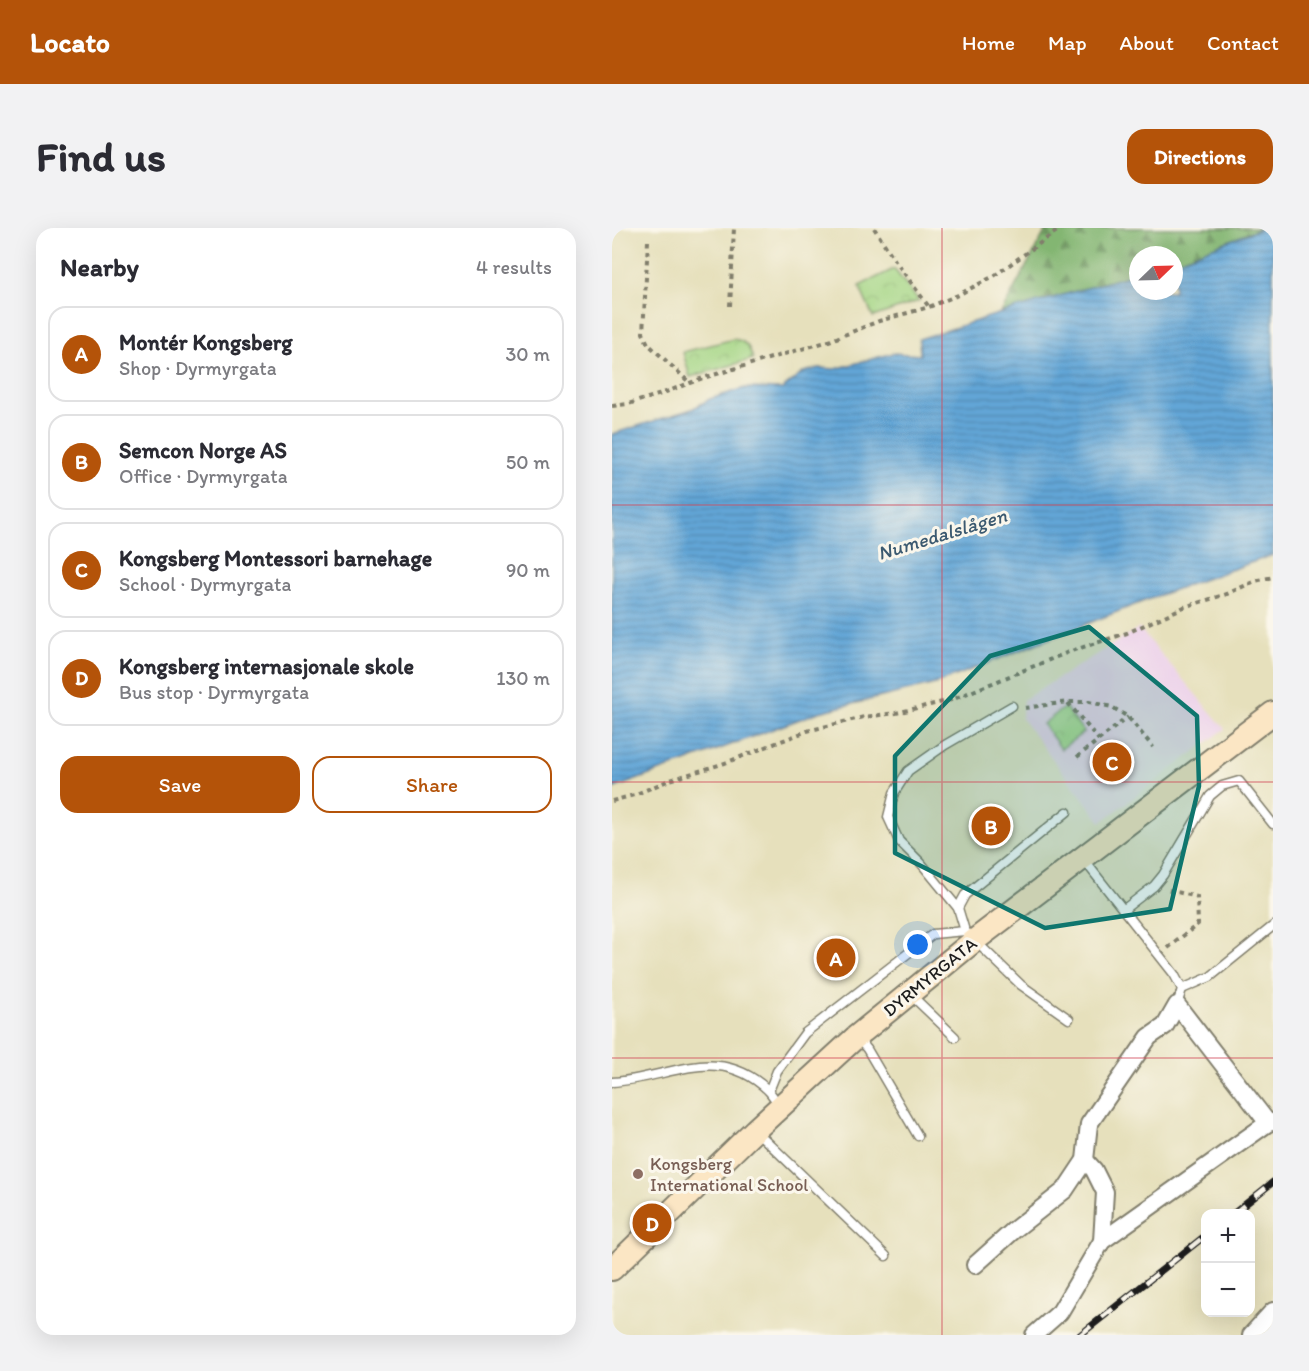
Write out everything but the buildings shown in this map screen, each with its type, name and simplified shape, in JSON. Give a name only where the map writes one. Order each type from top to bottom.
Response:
[{"type":"main road","name":"DYRMYRGATA","points":[[612,1269],[754,1130],[775,1099],[910,993],[970,935],[1082,856],[1273,713]]},
{"type":"street","points":[[975,1265],[1014,1230],[1065,1190],[1085,1160],[1089,1124],[1149,1037],[1165,1026],[1177,1005],[1271,1122],[1102,1241],[1060,1312],[1034,1335]]},
{"type":"street","points":[[1085,1160],[1094,1170],[1106,1192],[1102,1241]]},
{"type":"street","points":[[1251,1335],[1273,1311]]},
{"type":"lane","points":[[1012,706],[945,745],[908,771],[894,793],[888,817],[899,841],[921,863],[958,908],[970,935],[1021,985],[1069,1019]]},
{"type":"lane","points":[[1124,910],[1154,886],[1181,848],[1210,796],[1222,786],[1239,782],[1273,824]]},
{"type":"lane","points":[[958,908],[965,895],[1067,812]]},
{"type":"lane","points":[[1082,856],[1174,974],[1182,989],[1177,1005]]},
{"type":"lane","points":[[1182,989],[1210,977],[1273,926]]},
{"type":"lane","points":[[775,1099],[777,1071],[805,1033],[933,934],[970,935]]},
{"type":"lane","points":[[910,993],[955,1037]]},
{"type":"lane","points":[[856,1036],[867,1049],[918,1136]]},
{"type":"lane","points":[[612,1082],[636,1081],[697,1065],[729,1066],[755,1078],[775,1099]]},
{"type":"lane","points":[[754,1130],[886,1256]]},
{"type":"path","points":[[730,306],[734,228]]},
{"type":"path","points":[[874,228],[929,307]]},
{"type":"path","points":[[612,406],[628,404],[828,341],[879,321],[929,307],[994,276],[1061,228]]},
{"type":"path","points":[[648,241],[644,333],[648,344],[690,383]]},
{"type":"path","points":[[612,801],[725,763],[807,731],[864,717],[896,714],[951,700],[1071,651],[1127,633],[1184,607],[1227,594],[1255,581],[1273,577]]},
{"type":"path","points":[[1012,706],[1028,709],[1068,702],[1089,702],[1112,707],[1128,717],[1152,747]]},
{"type":"path","points":[[1068,702],[1099,740]]},
{"type":"path","points":[[1077,757],[1128,717]]},
{"type":"path","points":[[1154,886],[1197,897],[1198,924],[1160,956]]},
{"type":"highlighted area","points":[[1089,627],[1197,716],[1199,786],[1170,909],[1045,928],[895,853],[895,756],[990,656]]},
{"type":"shaded area","points":[[1139,628],[1225,729],[1101,822],[1022,719],[1023,700]]},
{"type":"green space","points":[[1047,228],[1262,228],[1183,259],[1183,246],[1129,246],[1129,276],[1001,313]]},
{"type":"green space","points":[[894,269],[919,301],[873,317],[859,286]]},
{"type":"green space","points":[[734,339],[747,345],[753,359],[690,377],[683,352]]},
{"type":"green space","points":[[1065,707],[1084,732],[1061,749],[1043,724]]},
{"type":"water","name":"Numedalslågen","points":[[1262,228],[1273,228],[1273,555],[1157,596],[935,684],[819,712],[612,789],[612,434],[692,409],[710,399],[745,388],[782,389],[804,372],[819,368],[835,369],[893,353],[920,355],[919,339],[1129,276],[1129,300],[1183,300],[1183,259]]},
{"type":"railway","points":[[1239,1209],[1273,1182]]},
{"type":"railway","points":[[1080,1335],[1201,1239]]},
{"type":"place","name":"Kongsberg Montessori barnehage","points":[[1112,762]]},
{"type":"place","name":"Semcon Norge AS","points":[[991,826]]},
{"type":"place","name":"Montér Kongsberg","points":[[836,958]]},
{"type":"place","name":"Kongsberg International School","points":[[638,1174]]},
{"type":"place","name":"Kongsberg internasjonale skole","points":[[652,1223]]}]
